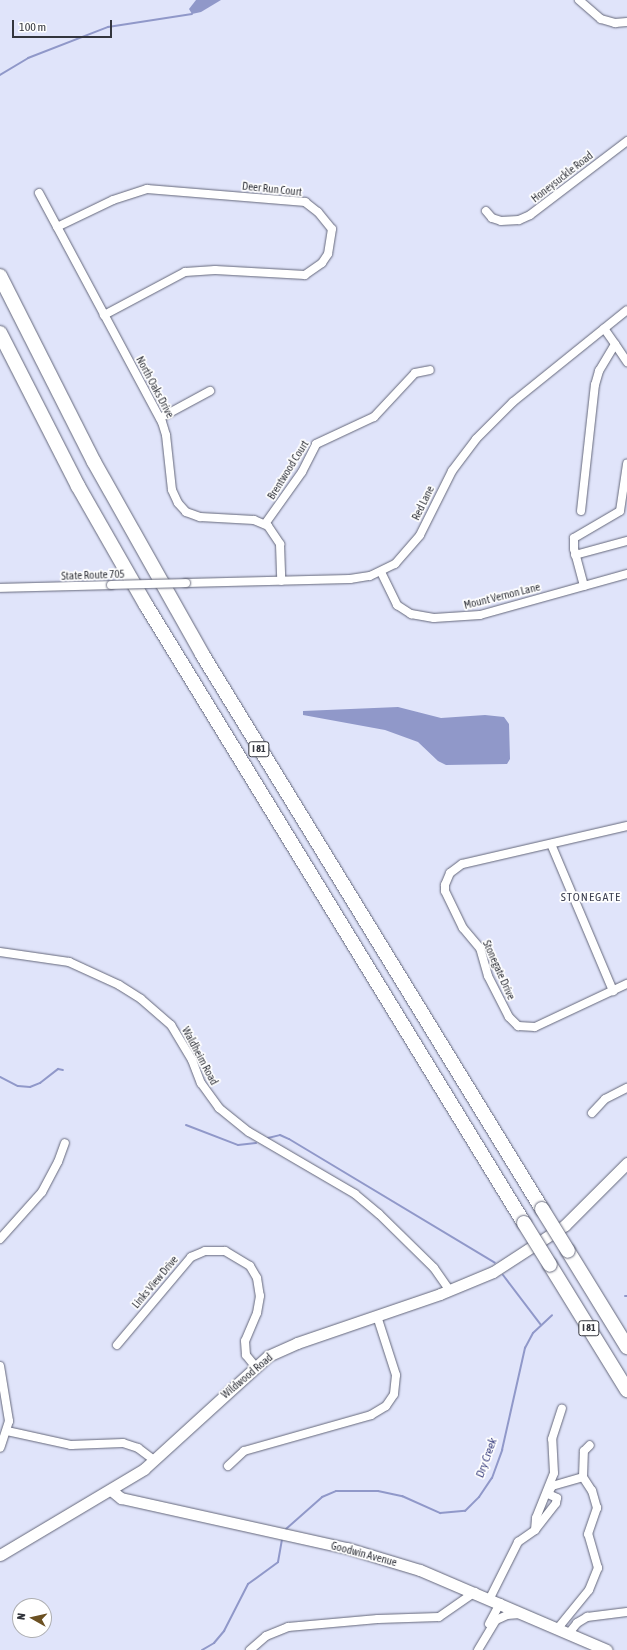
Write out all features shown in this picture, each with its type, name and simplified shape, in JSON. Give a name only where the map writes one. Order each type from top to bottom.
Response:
[{"type":"highway","name":"I 81","points":[[0,276],[94,462],[202,654],[627,1347]]},
{"type":"highway","name":"I 81","points":[[0,333],[66,462],[143,598],[627,1390]]},
{"type":"street","points":[[579,0],[601,18],[615,23],[627,22]]},
{"type":"street","name":"Honeysuckle Road","points":[[486,211],[492,218],[501,221],[519,220],[530,215],[627,141]]},
{"type":"street","name":"Deer Run Court","points":[[57,227],[113,200],[147,189],[305,202],[318,212],[332,229],[328,254],[322,263],[305,275],[215,270],[185,272],[104,315]]},
{"type":"street","name":"North Oaks Drive","points":[[39,193],[160,418],[166,435],[172,490],[186,512],[200,517],[254,520],[265,524]]},
{"type":"street","name":"Red Lane","points":[[186,583],[350,579],[381,572],[395,564],[411,547],[452,471],[476,439],[513,402],[627,310]]},
{"type":"street","points":[[604,328],[627,362]]},
{"type":"street","points":[[581,511],[595,385],[599,371],[615,344]]},
{"type":"street","name":"Brentwood Court","points":[[265,524],[302,472],[316,444],[374,417],[415,373],[430,370]]},
{"type":"street","points":[[160,418],[210,391]]},
{"type":"street","points":[[584,586],[575,555],[573,543],[575,536],[620,511],[627,464]]},
{"type":"street","points":[[265,524],[280,544],[281,581]]},
{"type":"street","points":[[575,555],[627,541]]},
{"type":"street","name":"Mount Vernon Lane","points":[[381,572],[397,605],[411,614],[434,618],[480,615],[627,574]]},
{"type":"street","name":"State Route 705","points":[[0,588],[186,583]]},
{"type":"street","name":"Stonegate Drive","points":[[627,826],[459,866],[447,878],[445,891],[463,928],[480,948],[488,976],[509,1017],[518,1026],[535,1027],[627,984]]},
{"type":"street","points":[[551,844],[613,991]]},
{"type":"street","name":"Waldheim Road","points":[[0,952],[68,962],[120,985],[141,999],[171,1025],[192,1060],[201,1083],[220,1108],[249,1132],[355,1194],[379,1214],[434,1268],[450,1290]]},
{"type":"street","points":[[592,1113],[605,1098],[627,1088]]},
{"type":"street","points":[[0,1239],[42,1192],[65,1143]]},
{"type":"street","name":"Wildwood Road","points":[[0,1555],[111,1490],[155,1460],[255,1366],[297,1343],[450,1290],[494,1272],[565,1225],[627,1163]]},
{"type":"street","name":"Links View Drive","points":[[117,1345],[191,1257],[206,1251],[225,1251],[250,1266],[257,1278],[260,1296],[257,1313],[245,1341],[246,1355],[255,1366]]},
{"type":"street","points":[[228,1466],[244,1451],[371,1415],[386,1406],[394,1394],[396,1375],[376,1316]]},
{"type":"street","points":[[0,1366],[8,1410],[7,1431],[0,1448]]},
{"type":"street","points":[[548,1494],[555,1466],[552,1439],[562,1409]]},
{"type":"street","points":[[7,1431],[71,1445],[123,1443],[138,1448],[155,1460]]},
{"type":"street","points":[[558,1628],[589,1590],[598,1568],[588,1534],[597,1508],[592,1491],[583,1477],[584,1451],[590,1445]]},
{"type":"street","points":[[535,1530],[536,1518],[552,1486],[583,1477]]},
{"type":"street","name":"Goodwin Avenue","points":[[111,1490],[121,1498],[347,1548],[398,1563],[495,1600],[607,1650]]},
{"type":"street","points":[[473,1650],[518,1542],[535,1530],[556,1504],[556,1498],[548,1494]]},
{"type":"street","points":[[250,1650],[266,1636],[288,1627],[378,1619],[439,1617],[475,1592]]},
{"type":"street","points":[[569,1633],[577,1622],[587,1617],[627,1612]]},
{"type":"street","points":[[478,1650],[496,1620],[507,1615],[526,1614]]},
{"type":"water","points":[[196,0],[221,0],[201,12],[192,14],[189,9]]},
{"type":"water","points":[[398,707],[441,718],[485,715],[504,717],[509,724],[510,759],[507,764],[446,765],[438,761],[418,742],[385,730],[303,715],[303,711]]},
{"type":"waterway","points":[[0,75],[28,58],[108,27],[192,14]]},
{"type":"waterway","points":[[0,1077],[18,1086],[30,1087],[40,1083],[58,1069],[63,1070]]},
{"type":"waterway","points":[[186,1125],[238,1145],[256,1143]]},
{"type":"waterway","points":[[268,1138],[280,1135],[289,1139],[495,1263]]},
{"type":"waterway","points":[[503,1275],[541,1325]]},
{"type":"waterway","name":"Dry Creek","points":[[286,1529],[322,1497],[336,1491],[378,1491],[402,1496],[440,1513],[465,1511],[479,1497],[492,1478],[502,1450],[525,1348],[533,1333],[552,1315]]},
{"type":"waterway","name":"Dry Creek","points":[[202,1650],[214,1643],[224,1631],[248,1584],[278,1562],[282,1540]]},
{"type":"district","name":"STONEGATE","points":[[591,898]]}]
